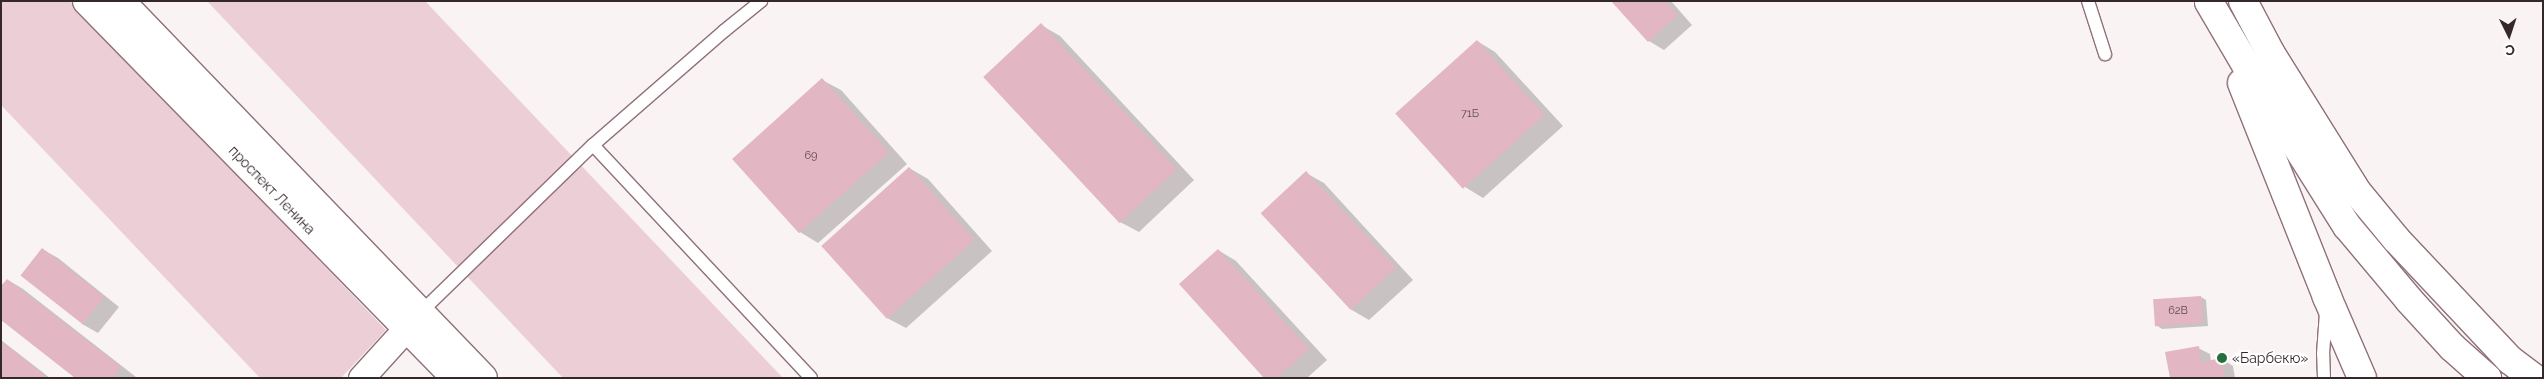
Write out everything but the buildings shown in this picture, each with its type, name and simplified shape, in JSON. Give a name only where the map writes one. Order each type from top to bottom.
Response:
[{"type":"main road","name":"проспект Ленина","points":[[88,1],[413,320],[483,378]]},
{"type":"main road","name":"проспект Ленина","points":[[120,1],[413,320],[456,378]]},
{"type":"main road","points":[[2209,1],[2327,297],[2362,378]]},
{"type":"main road","points":[[2209,1],[2267,100],[2346,226],[2446,340],[2487,378]]},
{"type":"main road","points":[[2243,1],[2299,100],[2358,193],[2396,239],[2510,360],[2534,378]]},
{"type":"main road","points":[[2481,329],[2543,366]]},
{"type":"street","points":[[361,378],[413,320]]},
{"type":"lane","points":[[413,320],[593,145],[761,1]]},
{"type":"lane","points":[[2088,1],[2105,54]]},
{"type":"lane","points":[[593,145],[811,378]]},
{"type":"lane","points":[[2324,378],[2323,354],[2327,297]]},
{"type":"lane","points":[[2315,378],[2323,354]]},
{"type":"shaded area","points":[[1,1],[70,1],[386,330],[341,378],[260,378],[1,105]]},
{"type":"shaded area","points":[[207,1],[425,1],[783,378],[563,378]]},
{"type":"place","name":"«Барбекю»","points":[[2222,358]]}]
